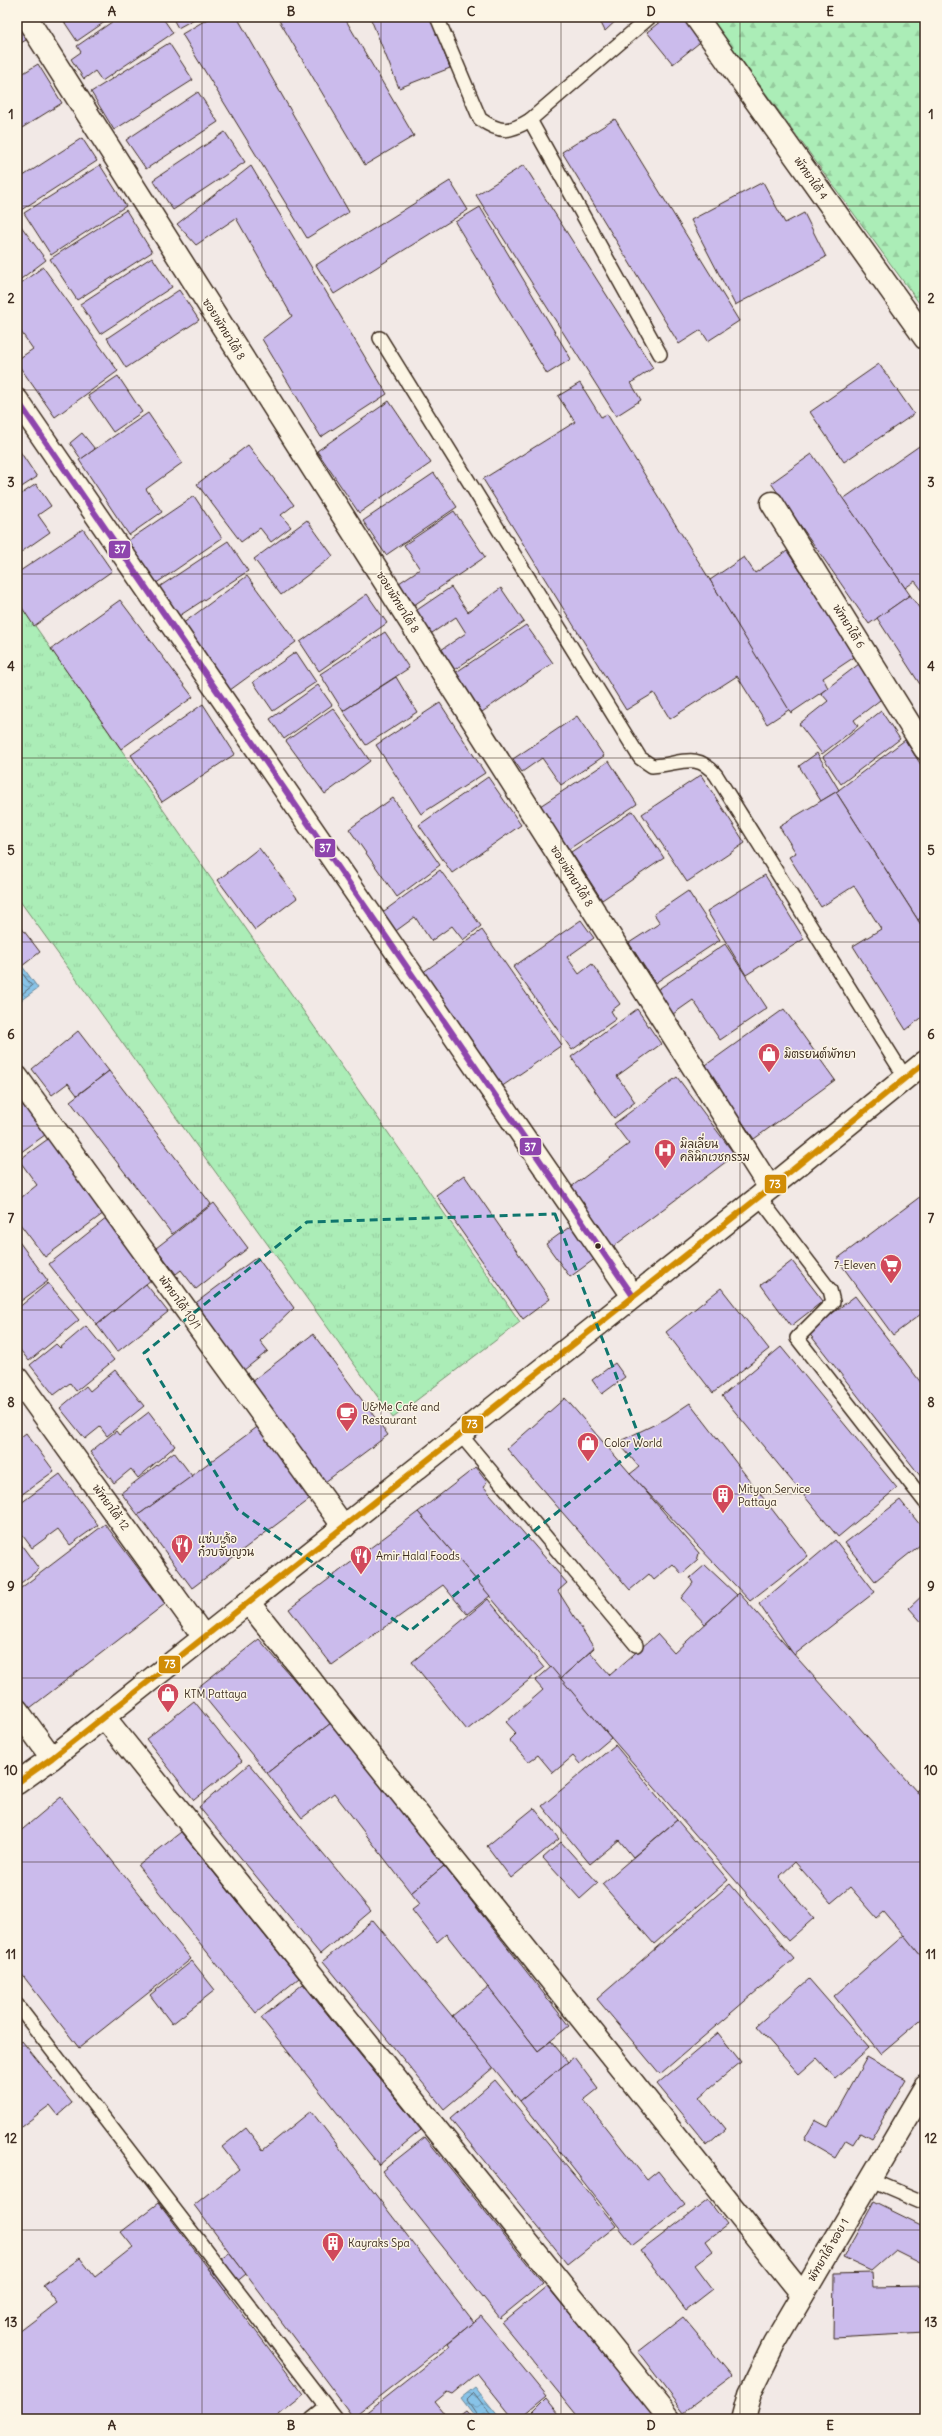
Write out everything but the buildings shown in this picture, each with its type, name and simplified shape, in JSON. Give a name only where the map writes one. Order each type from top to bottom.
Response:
[{"type":"street","name":"ซอยพัทยาใต้ 8","points":[[26,17],[764,1192]]},
{"type":"street","name":"พัทยาใต้ 4","points":[[696,17],[925,338]]},
{"type":"street","points":[[17,400],[633,1296]]},
{"type":"street","name":"พัทยาใต้ 6","points":[[772,503],[925,749]]},
{"type":"street","points":[[17,1782],[52,1758],[104,1717],[764,1192],[925,1062]]},
{"type":"street","name":"พัทยาใต้ 10/1","points":[[17,1076],[344,1526]]},
{"type":"street","name":"พัทยาใต้ 12","points":[[17,1378],[204,1637]]},
{"type":"street","points":[[248,1602],[802,2294]]},
{"type":"street","points":[[17,1710],[52,1758]]},
{"type":"street","points":[[104,1717],[670,2419]]},
{"type":"street","name":"พัทยาใต้ ซอย 1","points":[[743,2419],[750,2393],[774,2344],[869,2179],[925,2087]]},
{"type":"lane","points":[[437,17],[480,119],[494,128],[504,131],[519,127],[530,120],[650,17]]},
{"type":"lane","points":[[530,120],[660,354]]},
{"type":"lane","points":[[380,338],[640,758],[652,766],[696,760],[708,765],[716,775],[906,1077]]},
{"type":"lane","points":[[764,1192],[830,1290],[832,1302],[797,1338],[925,1502]]},
{"type":"lane","points":[[460,1434],[636,1645]]},
{"type":"lane","points":[[17,2005],[336,2419]]},
{"type":"lane","points":[[869,2179],[925,2204]]},
{"type":"lane","points":[[312,2419],[326,2407]]},
{"type":"highlighted area","points":[[555,1214],[642,1444],[410,1631],[237,1509],[144,1353],[307,1222]]},
{"type":"green space","points":[[710,17],[925,17],[925,311]]},
{"type":"green space","points":[[17,600],[520,1322],[393,1418],[17,897]]},
{"type":"water","points":[[22,966],[38,988],[17,1003],[17,970]]},
{"type":"water","points":[[475,2387],[499,2417],[496,2419],[477,2419],[461,2398]]},
{"type":"transit line","name":"37","points":[[17,400],[633,1296]]},
{"type":"transit line","name":"73","points":[[17,1783],[52,1758],[759,1197],[925,1062]]},
{"type":"place","name":"มิตรยนต์พัทยา","points":[[769,1074]]},
{"type":"place","name":"มิลเลี่ยน คลินิกเวชกรรม","points":[[665,1170]]},
{"type":"place","name":"7-Eleven","points":[[891,1284]]},
{"type":"place","name":"U&Me Cafe and Restaurant","points":[[347,1432]]},
{"type":"place","name":"Color World","points":[[588,1462]]},
{"type":"place","name":"Mityon Service Pattaya","points":[[723,1514]]},
{"type":"place","name":"แซ่บเด้อ ก๋วบจั๊บญวน","points":[[182,1564]]},
{"type":"place","name":"Amir Halal Foods","points":[[361,1576]]},
{"type":"place","name":"KTM Pattaya","points":[[168,1714]]},
{"type":"place","name":"Kayraks Spa","points":[[333,2262]]}]
